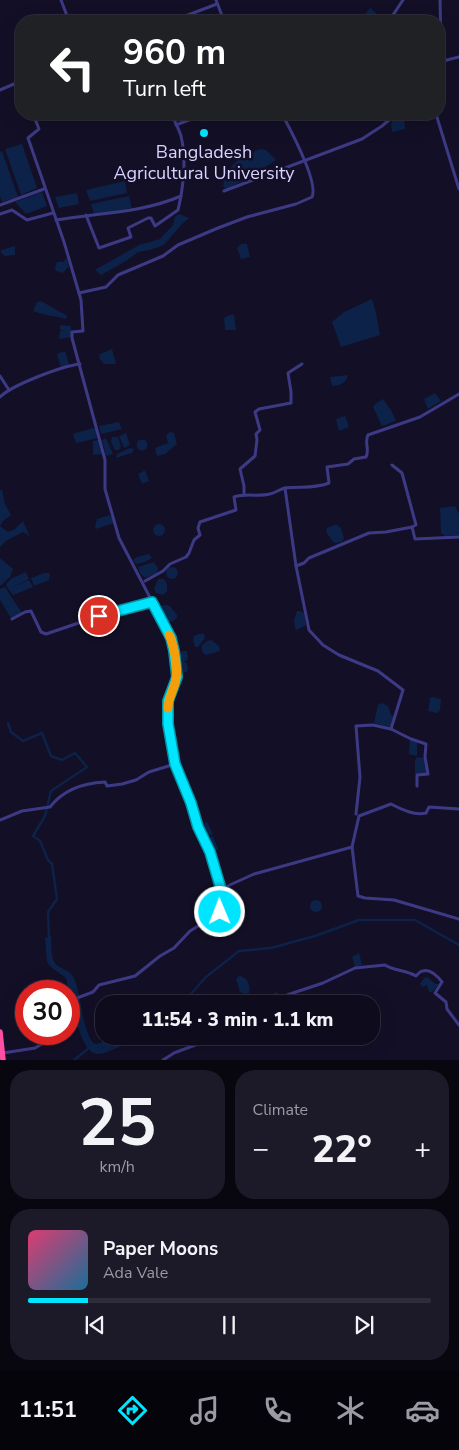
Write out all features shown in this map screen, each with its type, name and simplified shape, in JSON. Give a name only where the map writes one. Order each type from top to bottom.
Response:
[{"type":"highway","points":[[0,1032],[4,1060]]},
{"type":"street","points":[[61,0],[67,15]]},
{"type":"street","points":[[393,15],[403,0]]},
{"type":"street","points":[[440,0],[440,15]]},
{"type":"street","points":[[186,15],[217,2],[222,15]]},
{"type":"street","points":[[445,60],[459,57]]},
{"type":"street","points":[[0,90],[15,84]]},
{"type":"street","points":[[35,120],[39,129],[28,138],[79,293],[83,331],[72,332],[72,338],[105,460],[105,489],[120,538],[171,638],[177,677],[168,701],[168,724],[175,764],[191,803],[198,827],[210,852],[221,889],[220,912],[224,916],[226,930]]},
{"type":"street","points":[[86,215],[99,248],[131,237],[128,228],[148,218],[151,218],[155,226],[178,210],[184,179],[185,157],[180,134],[174,120]]},
{"type":"street","points":[[176,125],[189,120]]},
{"type":"street","points":[[79,293],[106,287],[118,274],[163,256],[178,245],[210,231],[247,217],[296,204],[312,197],[313,187],[304,160],[298,143],[285,120]]},
{"type":"street","points":[[224,192],[362,138],[389,120]]},
{"type":"street","points":[[438,120],[459,189]]},
{"type":"street","points":[[0,205],[44,188]]},
{"type":"street","points":[[56,220],[86,215],[101,215],[167,202],[181,196]]},
{"type":"street","points":[[0,214],[12,210],[26,220],[53,213]]},
{"type":"street","points":[[0,397],[9,390],[68,365],[80,364]]},
{"type":"street","points":[[244,494],[240,469],[255,456],[256,434],[260,430],[255,412],[259,409],[291,403],[292,392],[288,373],[302,364]]},
{"type":"street","points":[[0,376],[9,390]]},
{"type":"street","points":[[144,581],[163,571],[170,564],[186,557],[194,540],[200,535],[198,528],[200,522],[236,510],[234,498],[244,494],[270,494],[284,488],[313,487],[329,483],[327,467],[348,464],[354,459],[366,457],[368,454],[366,438],[368,435],[420,417],[459,394]]},
{"type":"street","points":[[296,566],[304,563],[309,558],[369,533],[386,532],[416,525],[405,480],[402,473],[392,465]]},
{"type":"street","points":[[284,488],[296,566],[309,630],[323,645],[339,655],[378,671],[402,690],[392,729]]},
{"type":"street","points":[[412,527],[415,539],[459,537]]},
{"type":"street","points":[[12,619],[31,611],[41,632],[46,634],[111,612],[152,602]]},
{"type":"street","points":[[356,814],[360,777],[356,726],[373,725],[392,729],[426,744],[425,757],[428,774],[416,775],[416,786]]},
{"type":"street","points":[[0,820],[22,811],[50,807],[56,798],[65,792],[88,783],[105,782],[107,786],[122,784],[136,780],[149,772],[175,764]]},
{"type":"street","points":[[459,809],[429,807],[426,813],[422,814],[404,811],[391,804],[359,816],[352,847],[358,896],[394,900],[459,919]]},
{"type":"street","points":[[221,889],[247,876],[352,847]]},
{"type":"street","points":[[80,997],[93,992],[99,985],[135,976],[160,956],[174,948],[190,930],[220,912]]},
{"type":"street","points":[[288,995],[351,970],[385,965],[390,969],[409,972],[416,976],[422,971],[428,971],[442,982],[435,993],[446,1002],[447,1009],[459,1025]]},
{"type":"street","points":[[3,1053],[35,1048],[40,1045]]},
{"type":"street","points":[[163,1060],[174,1053],[195,1045]]},
{"type":"water","points":[[370,8],[379,15],[364,15]]},
{"type":"water","points":[[404,120],[405,129],[392,132],[391,124],[393,121]]},
{"type":"water","points":[[22,144],[37,188],[21,195],[5,149]]},
{"type":"water","points":[[260,149],[266,150],[276,160],[245,180],[226,189],[223,186],[231,166],[240,158]]},
{"type":"water","points":[[2,151],[18,197],[2,202],[0,196],[0,152]]},
{"type":"water","points":[[125,181],[127,193],[90,201],[86,190]]},
{"type":"water","points":[[42,192],[47,206],[26,214],[15,202]]},
{"type":"water","points":[[77,193],[79,204],[59,208],[55,197]]},
{"type":"water","points":[[129,196],[132,208],[94,214],[91,204]]},
{"type":"water","points":[[179,214],[189,218],[164,245],[138,252],[101,275],[95,270],[139,245],[160,239],[173,225],[175,217]]},
{"type":"water","points":[[241,244],[247,244],[250,257],[241,259],[237,248]]},
{"type":"water","points":[[15,246],[15,255],[5,256],[1,253],[1,250]]},
{"type":"water","points":[[67,259],[69,266],[63,273],[56,271],[57,262],[64,262]]},
{"type":"water","points":[[372,299],[380,335],[341,347],[332,322],[344,312]]},
{"type":"water","points":[[41,301],[67,316],[66,319],[33,311],[37,302]]},
{"type":"water","points":[[234,315],[236,330],[225,330],[224,318]]},
{"type":"water","points":[[60,325],[71,326],[71,337],[59,339],[60,331],[65,331],[60,330]]},
{"type":"water","points":[[112,349],[116,364],[104,364],[99,358],[100,354]]},
{"type":"water","points":[[65,351],[69,364],[61,368],[57,354]]},
{"type":"water","points":[[348,375],[342,384],[332,386],[330,377]]},
{"type":"water","points":[[435,393],[441,401],[428,409],[424,399]]},
{"type":"water","points":[[383,399],[396,421],[382,426],[373,407]]},
{"type":"water","points":[[345,416],[349,427],[339,431],[336,419]]},
{"type":"water","points":[[119,422],[122,429],[101,434],[99,426]]},
{"type":"water","points":[[96,427],[98,438],[76,443],[73,434]]},
{"type":"water","points":[[170,432],[174,433],[177,444],[165,454],[157,456],[155,448],[168,443],[166,435]]},
{"type":"water","points":[[126,433],[130,445],[124,448],[119,436]]},
{"type":"water","points":[[112,437],[118,437],[121,446],[119,450],[115,450],[111,442]]},
{"type":"water","points":[[106,438],[113,454],[106,456],[102,440]]},
{"type":"water","points":[[142,439],[148,445],[142,451],[136,445]]},
{"type":"water","points":[[99,440],[102,454],[93,455],[93,441]]},
{"type":"water","points":[[130,448],[134,449],[132,453],[116,458],[117,454]]},
{"type":"water","points":[[145,470],[149,481],[142,484],[138,474]]},
{"type":"water","points":[[0,490],[2,490],[5,504],[11,515],[0,526]]},
{"type":"water","points":[[455,506],[459,514],[459,535],[445,536],[441,533],[440,508]]},
{"type":"water","points":[[110,515],[114,523],[96,529],[97,519]]},
{"type":"water","points":[[23,521],[30,537],[23,532],[6,541],[0,547],[0,526],[8,532],[15,529]]},
{"type":"water","points":[[157,524],[161,524],[165,530],[161,536],[157,536],[153,532],[153,528]]},
{"type":"water","points":[[336,524],[341,528],[344,538],[342,542],[334,543],[326,532],[327,528]]},
{"type":"water","points":[[149,554],[152,558],[145,562],[136,564],[133,560],[137,557]]},
{"type":"water","points":[[0,558],[13,569],[10,577],[0,586]]},
{"type":"water","points":[[154,562],[158,568],[157,573],[145,578],[140,573],[138,567]]},
{"type":"water","points":[[172,567],[178,573],[172,579],[166,573]]},
{"type":"water","points":[[26,572],[29,579],[11,588],[29,580],[33,587],[13,595],[6,584],[12,578]]},
{"type":"water","points":[[44,573],[50,573],[49,580],[34,586],[31,578]]},
{"type":"water","points":[[158,579],[164,579],[167,584],[167,591],[163,595],[156,593],[154,589]]},
{"type":"water","points":[[5,587],[22,613],[11,618],[0,600],[0,589]]},
{"type":"water","points":[[160,606],[170,606],[177,615],[177,618],[173,621],[166,622],[162,615]]},
{"type":"water","points":[[297,611],[304,613],[306,625],[297,630],[294,620]]},
{"type":"water","points":[[204,634],[205,638],[198,647],[195,647],[193,639],[194,636]]},
{"type":"water","points":[[211,640],[219,646],[220,651],[207,655],[203,653],[201,646]]},
{"type":"water","points":[[187,651],[188,659],[184,662],[187,663],[188,670],[180,673],[178,652]]},
{"type":"water","points":[[430,698],[441,699],[440,710],[437,713],[428,711]]},
{"type":"water","points":[[382,703],[388,706],[391,715],[394,717],[391,727],[374,723],[378,705]]},
{"type":"water","points":[[410,740],[417,743],[417,756],[409,754]]},
{"type":"water","points":[[417,757],[424,758],[427,773],[415,774],[415,760]]},
{"type":"water","points":[[207,822],[213,834],[205,837],[199,826]]},
{"type":"water","points":[[213,836],[218,849],[213,852],[206,839]]},
{"type":"water","points":[[316,900],[322,906],[316,912],[310,906]]},
{"type":"water","points":[[51,936],[53,960],[55,963],[68,971],[75,980],[66,980],[47,962],[45,938]]},
{"type":"water","points":[[359,953],[362,965],[355,967],[352,957]]},
{"type":"water","points":[[242,976],[248,982],[249,993],[240,992],[236,979]]},
{"type":"water","points":[[427,977],[436,984],[439,984],[432,992],[429,992],[427,985],[423,987],[420,984]]},
{"type":"water","points":[[80,1002],[86,1028],[93,1043],[95,1045],[123,1045],[99,1054],[92,1052],[81,1035]]},
{"type":"waterway","points":[[8,723],[11,732],[23,741],[42,733],[51,756],[62,760],[75,753],[87,767],[51,791],[45,816],[33,836],[40,841],[48,860],[52,864],[57,899],[48,912],[49,938]]},
{"type":"waterway","points":[[190,995],[206,977],[239,951],[271,948],[315,936],[359,920],[415,920],[459,945]]},
{"type":"waterway","points":[[74,1060],[89,1048]]},
{"type":"slow traffic","points":[[168,708],[168,701],[177,677],[174,651],[169,635]]},
{"type":"place","name":"Bangladesh Agricultural University","points":[[204,133]]},
{"type":"route","points":[[99,616],[152,602],[171,638],[177,677],[168,701],[168,724],[175,764],[191,803],[194,817],[210,852],[221,889],[220,912]]}]
